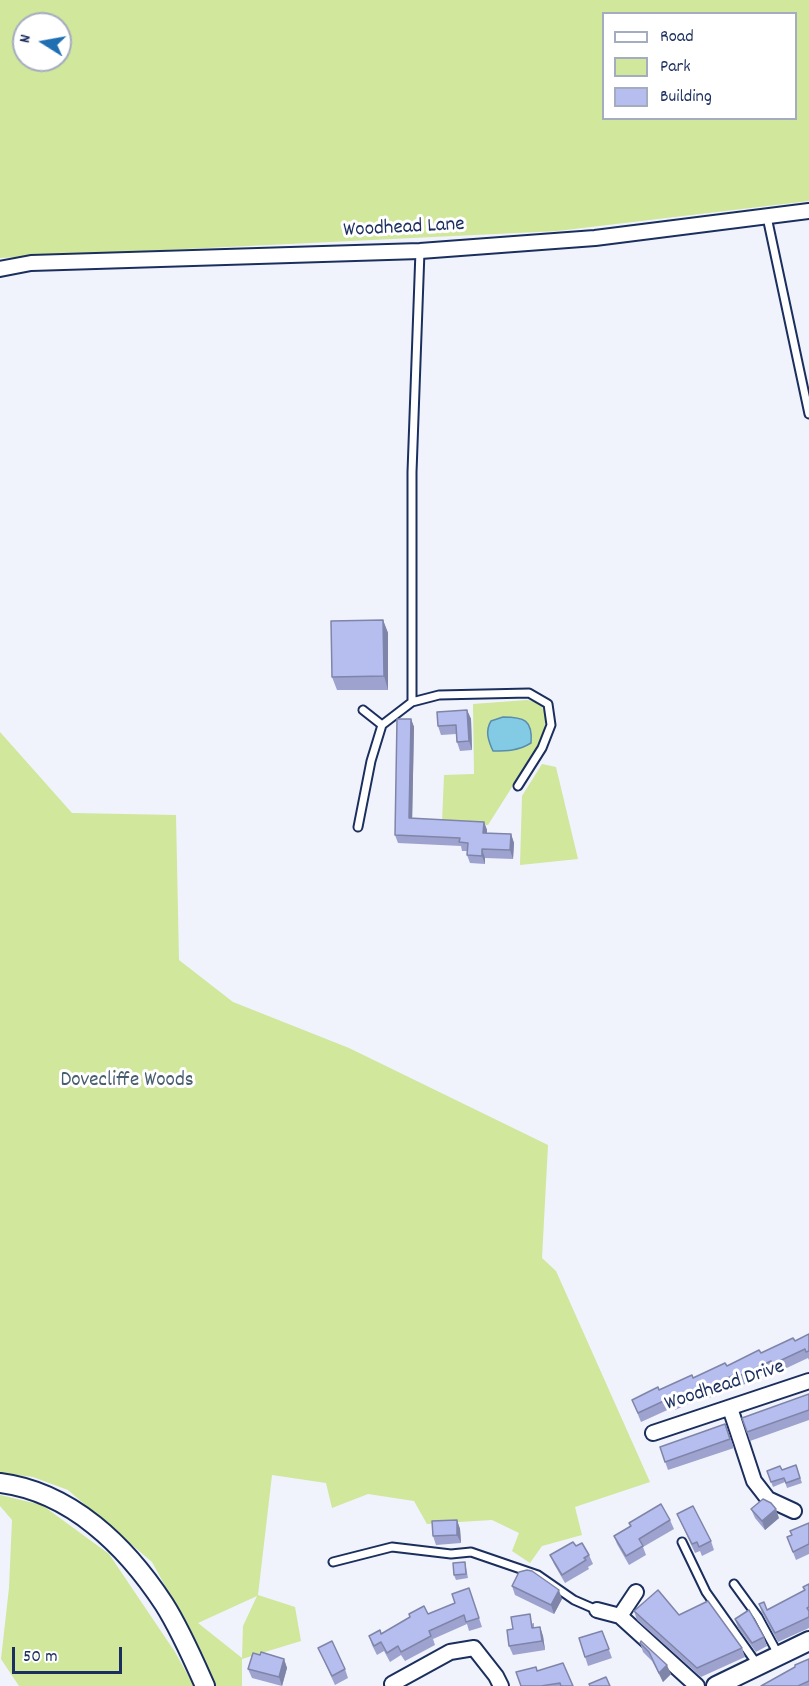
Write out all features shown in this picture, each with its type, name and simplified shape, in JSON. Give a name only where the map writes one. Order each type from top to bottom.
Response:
[{"type":"street","name":"Woodhead Lane","points":[[0,269],[31,264],[420,251],[595,238],[809,212]]},
{"type":"street","name":"Woodhead Drive","points":[[653,1433],[809,1382]]},
{"type":"street","points":[[730,1408],[754,1480],[768,1498],[794,1511]]},
{"type":"street","points":[[0,1483],[27,1487],[45,1493],[90,1520],[115,1544],[138,1569],[165,1605],[206,1686]]},
{"type":"street","points":[[620,1616],[636,1592]]},
{"type":"street","points":[[597,1610],[620,1616],[697,1686]]},
{"type":"street","points":[[716,1686],[809,1641]]},
{"type":"street","points":[[392,1684],[450,1652],[474,1648],[501,1686]]},
{"type":"lane","points":[[767,217],[809,414]]},
{"type":"lane","points":[[412,702],[412,472],[420,251]]},
{"type":"lane","points":[[358,827],[371,761],[382,725],[412,702],[439,695],[529,693],[548,704],[551,725],[542,748],[518,786]]},
{"type":"lane","points":[[363,710],[382,725]]},
{"type":"lane","points":[[682,1542],[706,1592],[758,1666]]},
{"type":"lane","points":[[333,1562],[392,1547],[451,1554],[471,1552],[538,1575],[574,1600],[597,1610]]},
{"type":"lane","points":[[734,1584],[758,1617],[779,1656]]},
{"type":"green space","points":[[0,0],[809,0],[809,201],[557,231],[0,258]]},
{"type":"green space","points":[[527,700],[539,702],[546,715],[543,738],[488,825],[442,823],[444,775],[474,774],[473,704]]},
{"type":"green space","name":"Dovecliffe Woods","points":[[0,732],[72,813],[176,815],[179,960],[233,1002],[349,1048],[548,1145],[542,1258],[556,1271],[650,1482],[575,1507],[582,1535],[542,1546],[530,1563],[512,1551],[519,1533],[492,1520],[427,1524],[414,1501],[368,1494],[332,1508],[326,1483],[272,1475],[258,1595],[295,1607],[301,1641],[242,1659],[242,1686],[215,1686],[192,1635],[152,1562],[68,1490],[33,1477],[0,1473]],"holes":[[[257,1596],[243,1626],[242,1658],[198,1623]]]},
{"type":"green space","points":[[542,764],[556,767],[578,859],[520,865],[522,796]]},
{"type":"green space","points":[[0,1495],[42,1505],[109,1554],[175,1652],[194,1686],[19,1686],[1,1659],[9,1588],[12,1520],[0,1506]]},
{"type":"water","points":[[503,717],[526,721],[530,729],[531,743],[508,751],[493,751],[488,728],[491,721]]},
{"type":"building","points":[[383,620],[384,676],[332,677],[331,621]]},
{"type":"building","points":[[467,710],[469,741],[457,742],[456,725],[438,726],[437,712]]},
{"type":"building","points":[[397,719],[411,719],[409,818],[484,822],[483,833],[511,834],[510,850],[482,849],[482,856],[467,855],[468,843],[459,842],[460,838],[395,835]]},
{"type":"building","points":[[809,1334],[809,1351],[806,1352],[805,1349],[773,1364],[771,1361],[739,1376],[738,1373],[705,1389],[704,1386],[672,1401],[670,1398],[638,1413],[632,1400],[658,1387],[659,1390],[692,1375],[693,1378],[725,1363],[727,1366],[759,1350],[761,1353],[793,1338],[795,1341]]},
{"type":"building","points":[[809,1394],[809,1410],[747,1432],[742,1418]]},
{"type":"building","points":[[725,1424],[730,1439],[665,1462],[660,1447]]},
{"type":"building","points":[[796,1465],[800,1478],[786,1483],[784,1478],[771,1482],[767,1471],[780,1466],[782,1470]]},
{"type":"building","points":[[763,1499],[776,1509],[762,1521],[751,1509]]},
{"type":"building","points":[[661,1504],[670,1520],[639,1539],[643,1546],[626,1556],[614,1536],[631,1526],[629,1523]]},
{"type":"building","points":[[693,1506],[711,1541],[699,1547],[697,1542],[692,1544],[677,1514]]},
{"type":"building","points":[[457,1520],[457,1535],[433,1536],[432,1521]]},
{"type":"building","points":[[809,1523],[809,1544],[793,1552],[787,1537],[792,1535],[790,1531]]},
{"type":"building","points":[[573,1542],[576,1546],[582,1543],[589,1555],[584,1558],[586,1560],[562,1575],[550,1555]]},
{"type":"building","points":[[465,1562],[466,1574],[454,1575],[453,1563]]},
{"type":"building","points":[[532,1571],[559,1590],[551,1605],[512,1586],[519,1572]]},
{"type":"building","points":[[809,1584],[809,1607],[807,1608],[809,1617],[775,1633],[759,1604],[764,1602],[767,1610],[805,1590],[803,1587]]},
{"type":"building","points":[[469,1588],[479,1618],[466,1622],[464,1615],[429,1631],[431,1636],[401,1652],[398,1646],[387,1653],[381,1642],[374,1646],[369,1636],[380,1630],[381,1634],[424,1606],[428,1614],[455,1603],[452,1594]]},
{"type":"building","points":[[658,1590],[679,1615],[708,1601],[742,1648],[697,1668],[634,1611]]},
{"type":"building","points":[[749,1610],[764,1637],[752,1643],[735,1619]]},
{"type":"building","points":[[530,1614],[532,1628],[540,1627],[542,1641],[509,1646],[507,1630],[513,1629],[511,1617]]},
{"type":"building","points":[[602,1631],[609,1649],[585,1657],[579,1638]]},
{"type":"building","points":[[332,1641],[345,1669],[332,1676],[318,1648]]},
{"type":"building","points":[[641,1641],[667,1665],[659,1673],[649,1652],[640,1643]]},
{"type":"building","points":[[261,1652],[284,1659],[279,1677],[248,1669],[253,1653],[260,1655]]},
{"type":"building","points":[[809,1659],[809,1681],[798,1686],[761,1686],[795,1665]]},
{"type":"building","points":[[563,1663],[573,1686],[561,1686],[560,1683],[521,1686],[516,1672],[536,1667],[537,1671]]},
{"type":"building","points":[[606,1677],[610,1686],[590,1686],[589,1684]]}]
